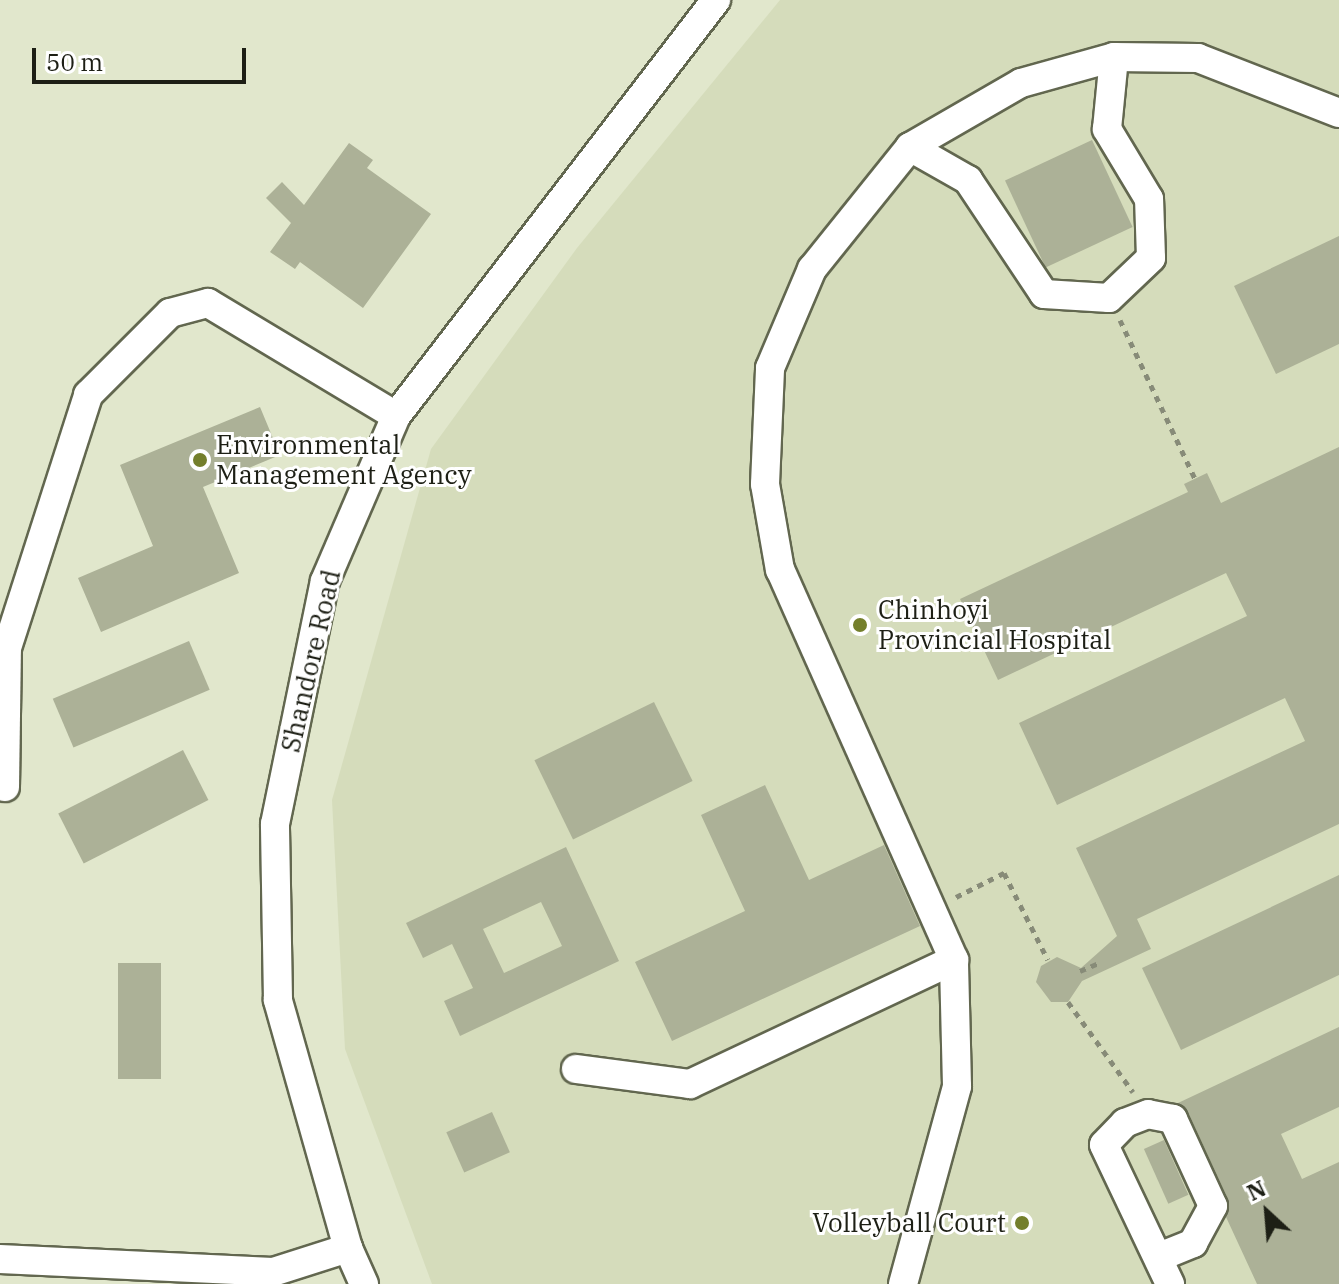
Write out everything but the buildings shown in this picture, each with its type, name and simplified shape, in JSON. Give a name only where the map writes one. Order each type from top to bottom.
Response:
[{"type":"street","name":"Shandore Road","points":[[364,1284],[348,1248],[278,1000],[275,824],[325,581],[396,416],[716,0]]},
{"type":"street","points":[[910,147],[968,180],[1044,294],[1109,298],[1151,258],[1149,199],[1107,129],[1114,57]]},
{"type":"street","points":[[903,1284],[957,1086],[954,960],[780,570],[765,484],[770,368],[812,269],[910,147],[1021,83],[1114,57],[1198,58],[1339,113]]},
{"type":"street","points":[[5,787],[7,648],[88,395],[170,313],[208,303],[396,416]]},
{"type":"street","points":[[576,1069],[690,1084],[954,960]]},
{"type":"street","points":[[1159,1257],[1193,1243],[1213,1206],[1173,1119],[1148,1114],[1125,1123],[1104,1145],[1170,1284]]},
{"type":"street","points":[[0,1259],[273,1272],[348,1248]]},
{"type":"path","points":[[1109,298],[1195,479]]},
{"type":"path","points":[[931,910],[1004,873],[1048,960]]},
{"type":"path","points":[[1080,971],[1099,963]]},
{"type":"path","points":[[1068,1002],[1148,1114]]},
{"type":"shaded area","name":"Chinhoyi Provincial Hospital","points":[[780,0],[1339,0],[1339,1284],[432,1284],[345,1049],[332,800],[431,449],[577,248]]},
{"type":"place","name":"Environmental Management Agency","points":[[200,460]]},
{"type":"place","name":"Chinhoyi Provincial Hospital","points":[[860,625]]},
{"type":"place","name":"Volleyball Court","points":[[1022,1223]]}]
